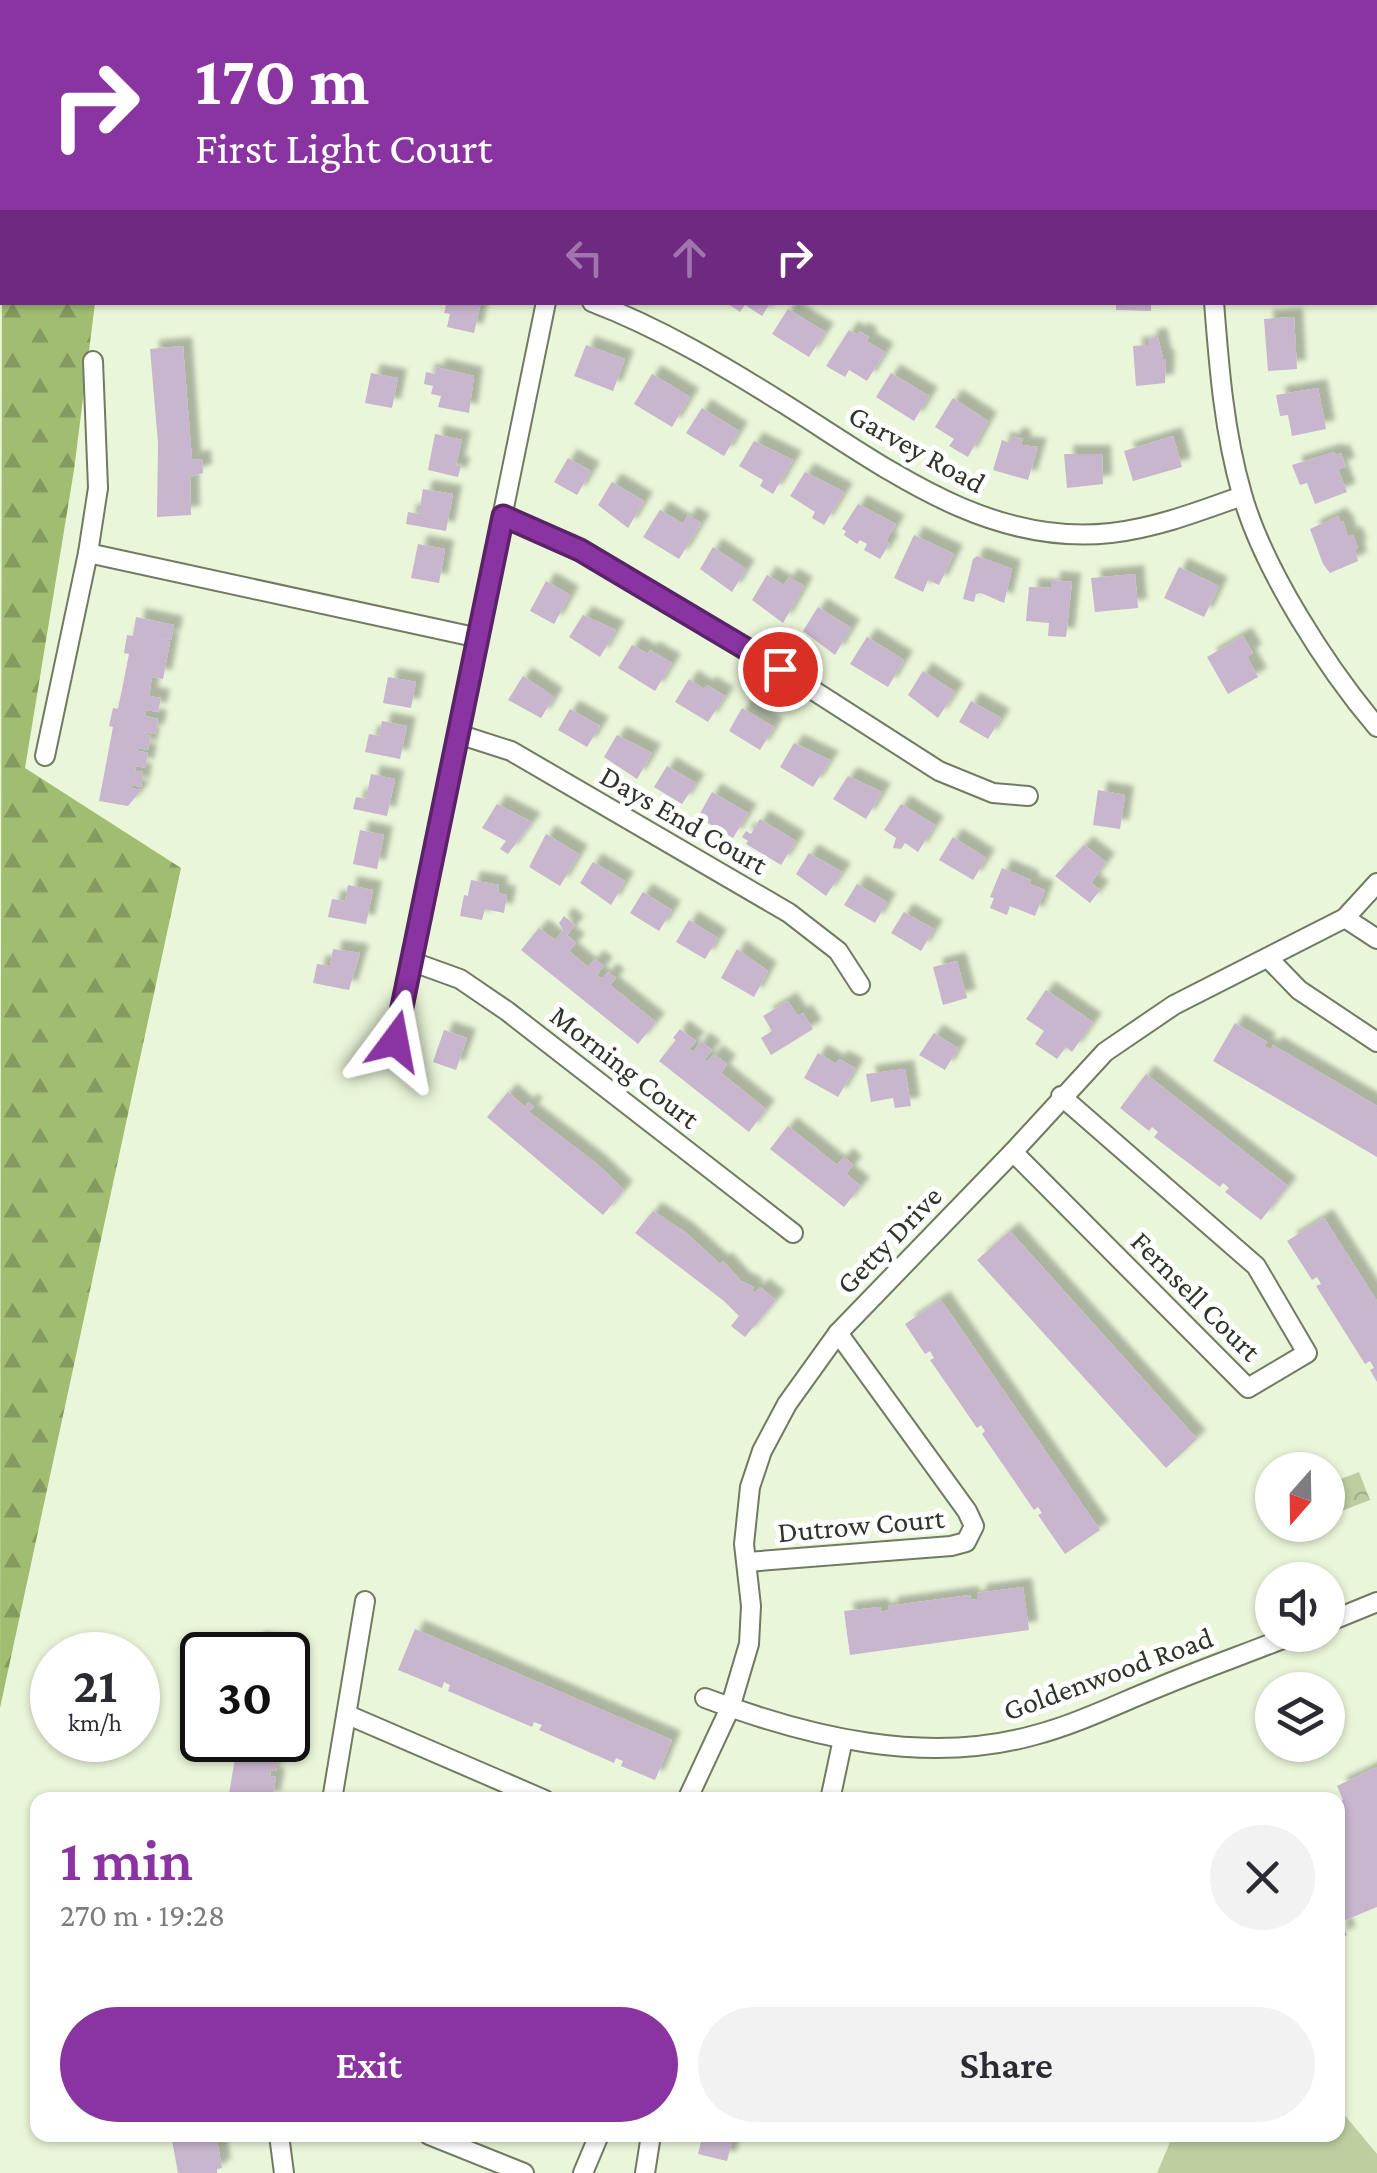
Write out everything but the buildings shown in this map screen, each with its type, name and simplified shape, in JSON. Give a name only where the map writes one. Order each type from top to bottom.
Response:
[{"type":"street","points":[[395,1041],[545,305]]},
{"type":"street","name":"Garvey Road","points":[[599,305],[657,330],[918,488],[982,516],[1053,533],[1109,534],[1144,528],[1242,496]]},
{"type":"street","points":[[1214,305],[1220,377],[1242,496],[1300,616],[1337,677],[1377,728]]},
{"type":"street","points":[[45,756],[98,488],[94,361]]},
{"type":"street","points":[[503,516],[597,560],[780,669],[939,771],[994,793],[1028,796]]},
{"type":"street","points":[[88,554],[478,638]]},
{"type":"street","name":"Days End Court","points":[[458,734],[510,752],[789,914],[838,950],[860,985]]},
{"type":"street","name":"Getty Drive","points":[[692,1792],[730,1708],[751,1628],[744,1516],[750,1486],[762,1450],[787,1404],[838,1333],[1105,1052],[1174,1005],[1345,918],[1377,883]]},
{"type":"street","points":[[1345,918],[1377,938]]},
{"type":"street","points":[[1268,958],[1299,990],[1377,1042]]},
{"type":"street","name":"Morning Court","points":[[413,962],[460,979],[508,1011],[793,1233]]},
{"type":"street","name":"Fernsell Court","points":[[1013,1152],[1248,1388],[1307,1354],[1256,1266],[1062,1096]]},
{"type":"street","name":"Dutrow Court","points":[[747,1562],[952,1546],[966,1542],[971,1534],[974,1526],[967,1511],[838,1333]]},
{"type":"street","points":[[334,1792],[365,1601]]},
{"type":"street","points":[[1345,1615],[1377,1602]]},
{"type":"street","name":"Goldenwood Road","points":[[705,1698],[784,1726],[843,1739],[939,1747],[1037,1735],[1255,1650]]},
{"type":"street","points":[[348,1715],[526,1792]]},
{"type":"street","points":[[832,1792],[843,1739]]},
{"type":"street","points":[[280,2142],[284,2173]]},
{"type":"street","points":[[446,2142],[524,2173]]},
{"type":"street","points":[[583,2173],[596,2142]]},
{"type":"street","points":[[645,2173],[650,2142]]},
{"type":"green space","points":[[2,305],[95,305],[74,470],[25,768],[181,868],[0,1708]]},
{"type":"green space","points":[[1359,1472],[1370,1500],[1345,1510],[1345,1477]]},
{"type":"green space","points":[[1345,2115],[1377,2154],[1377,2173],[1157,2173],[1170,2142],[1345,2142]]},
{"type":"route","points":[[395,1041],[503,516],[580,550],[780,669]]}]
